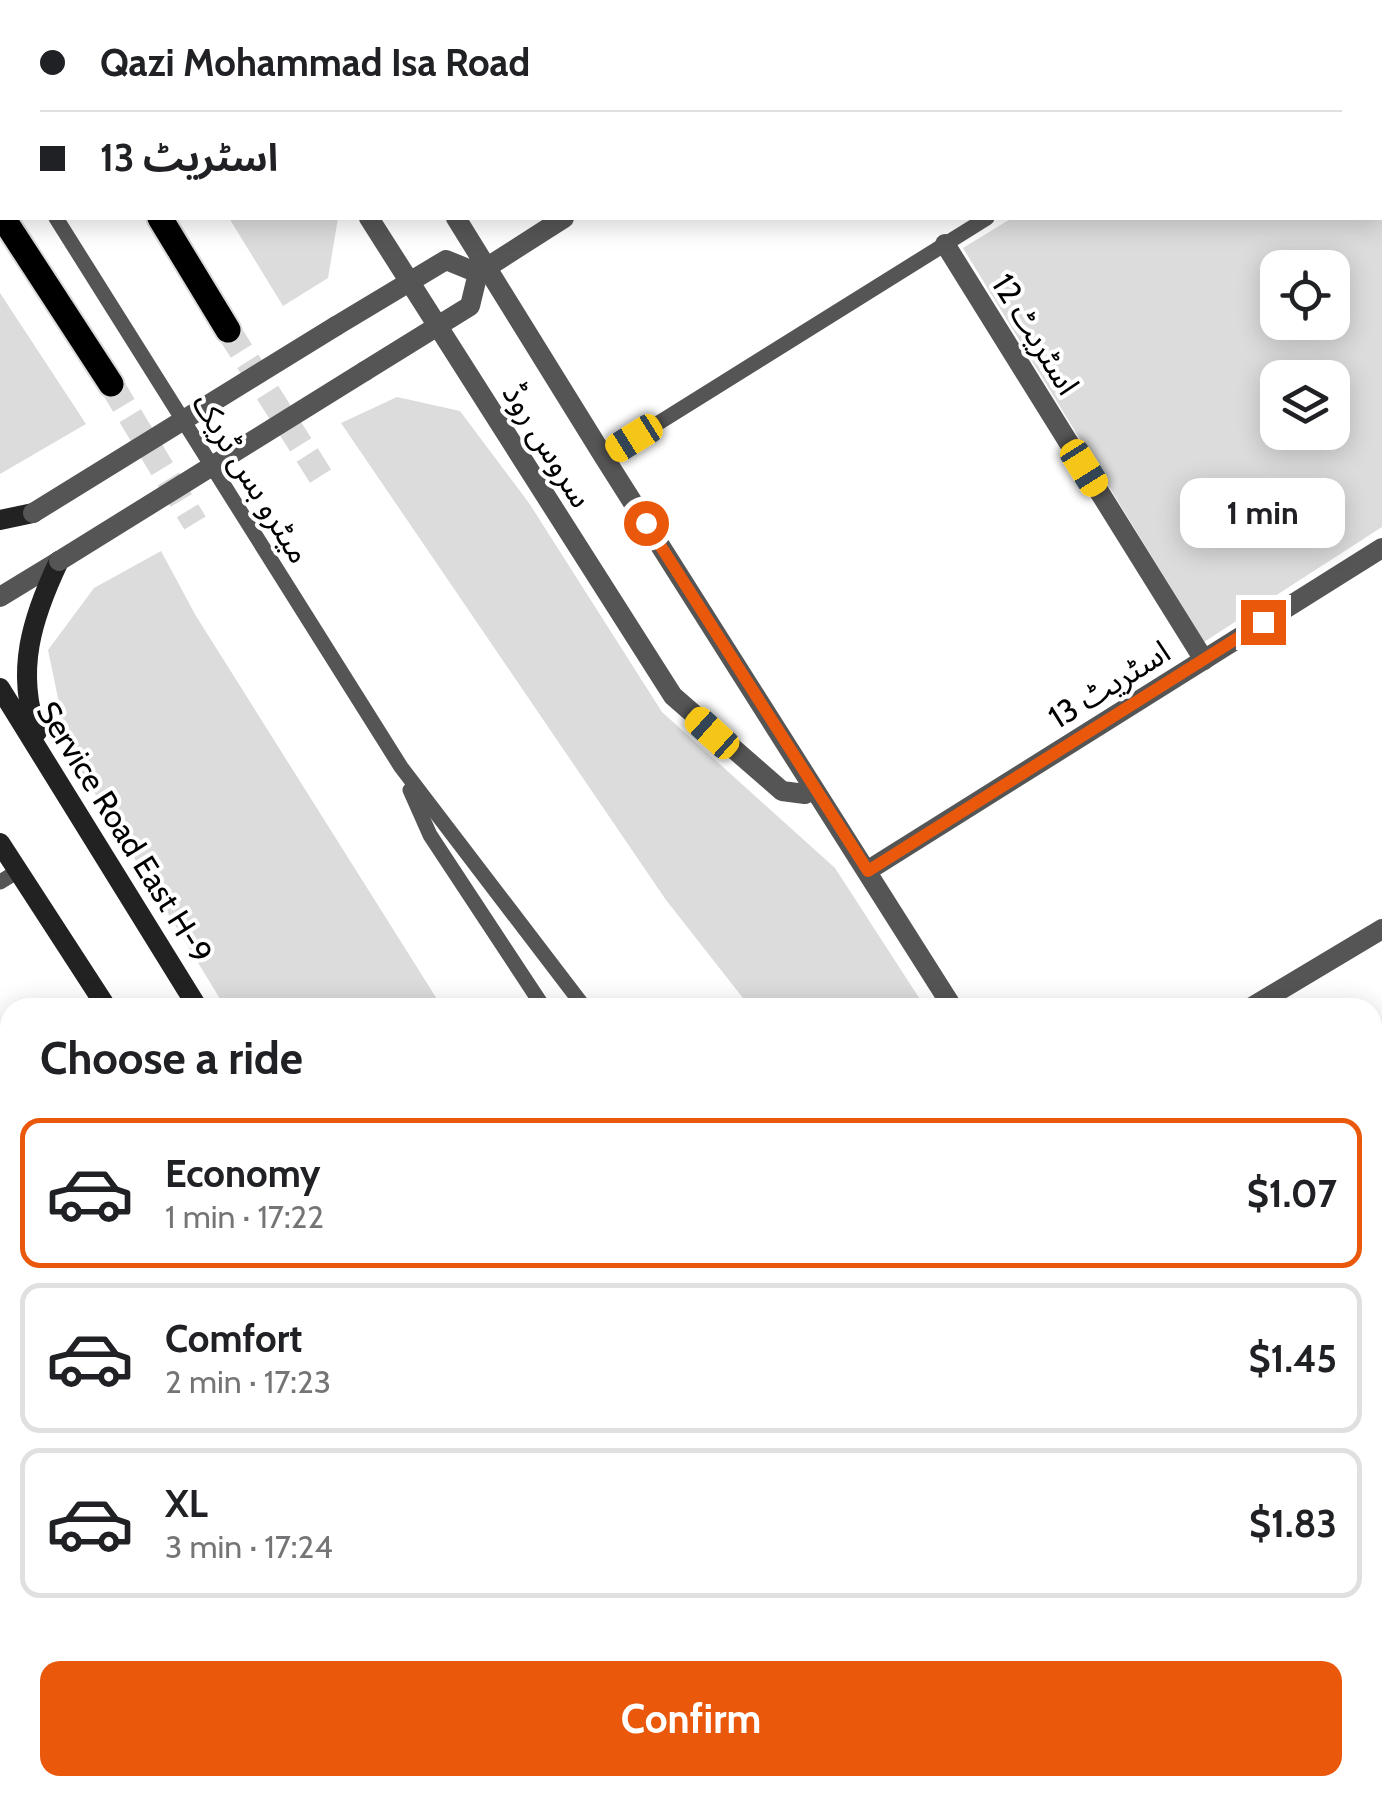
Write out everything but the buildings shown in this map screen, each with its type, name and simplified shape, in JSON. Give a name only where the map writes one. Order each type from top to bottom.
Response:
[{"type":"main road","points":[[5,220],[110,384]]},
{"type":"main road","points":[[161,220],[228,330]]},
{"type":"main road","points":[[0,520],[33,512]]},
{"type":"main road","points":[[48,764],[31,714],[26,661],[36,609],[59,562]]},
{"type":"main road","name":"Service Road East H-9","points":[[0,688],[192,998]]},
{"type":"main road","points":[[0,843],[9,877],[100,998]]},
{"type":"street","name":"سروس روڈ","points":[[370,220],[673,696],[782,790],[792,795],[814,788]]},
{"type":"street","points":[[457,220],[482,270],[948,998]]},
{"type":"street","points":[[0,597],[470,306],[482,270],[561,220]]},
{"type":"street","name":"اسٹریٹ 12","points":[[945,244],[1204,660]]},
{"type":"street","points":[[0,533],[408,280],[446,260],[482,270]]},
{"type":"street","name":"اسٹریٹ 13","points":[[868,871],[1382,548]]},
{"type":"street","points":[[1266,998],[1382,928]]},
{"type":"lane","name":"میٹرو بس ٹریک","points":[[57,220],[401,768],[577,998]]},
{"type":"lane","points":[[604,457],[985,220]]},
{"type":"lane","name":"میٹرو بس ٹریک","points":[[401,768],[430,835],[537,998]]},
{"type":"shaded area","points":[[230,220],[338,220],[328,278],[283,306]]},
{"type":"shaded area","points":[[1009,220],[1382,220],[1382,527],[1204,642],[963,248]]},
{"type":"shaded area","points":[[0,293],[86,424],[0,474]]},
{"type":"shaded area","points":[[397,397],[460,411],[529,503],[662,712],[835,868],[919,998],[743,998],[666,900],[341,423]]},
{"type":"shaded area","points":[[161,551],[196,616],[436,998],[220,998],[69,751],[48,650],[94,588]]},
{"type":"tunnel","points":[[228,330],[323,480]]},
{"type":"tunnel","points":[[111,384],[195,523]]},
{"type":"route","points":[[646,523],[868,871],[1263,622]]}]
